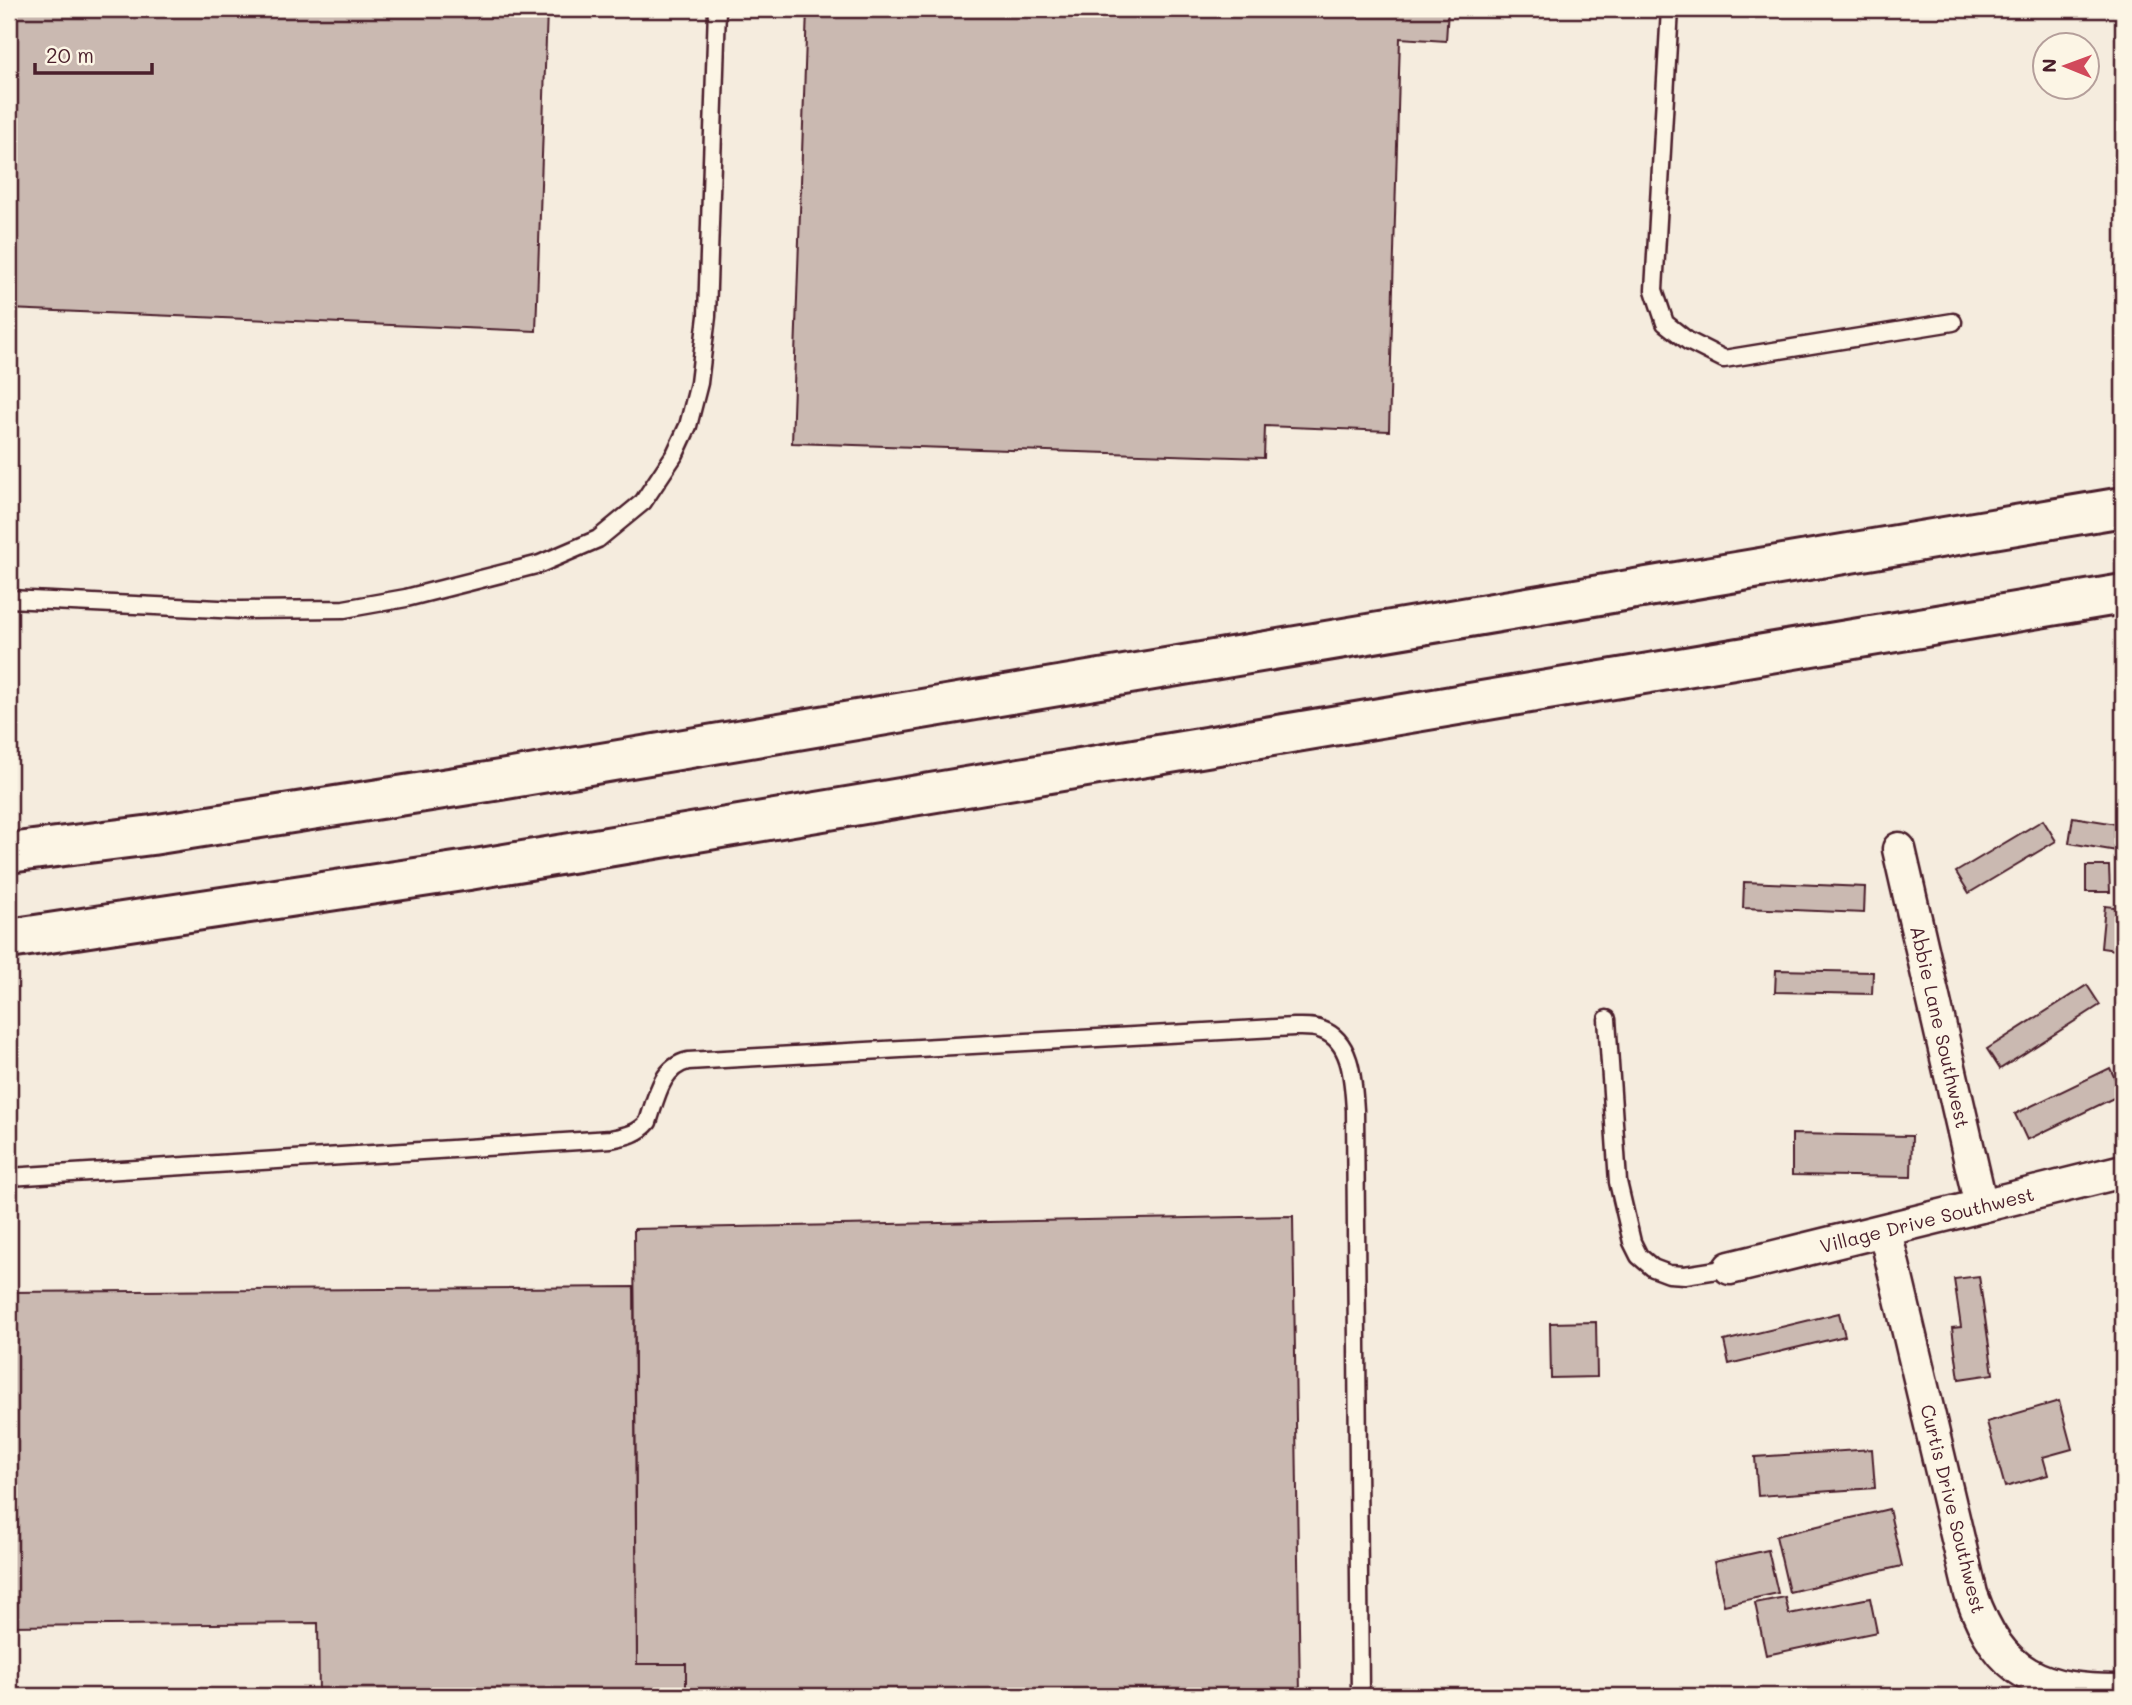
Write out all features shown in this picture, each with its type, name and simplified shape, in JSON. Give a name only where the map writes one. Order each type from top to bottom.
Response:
[{"type":"highway","points":[[9,853],[152,835],[500,780],[2123,508]]},
{"type":"highway","points":[[9,939],[469,870],[2123,594]]},
{"type":"street","name":"Abbie Lane Southwest","points":[[1899,849],[1981,1206]]},
{"type":"street","name":"Village Drive Southwest","points":[[1730,1268],[2123,1171]]},
{"type":"street","name":"Curtis Drive Southwest","points":[[1885,1231],[1971,1594],[1981,1623],[1993,1644],[2006,1658],[2046,1683],[2069,1690],[2123,1691]]},
{"type":"lane","points":[[9,599],[240,610],[344,609],[406,598],[540,564],[598,539],[643,502],[675,454],[688,426],[699,383],[706,316],[717,9]]},
{"type":"lane","points":[[1670,9],[1654,290],[1665,323],[1688,341],[1724,359],[1953,322]]},
{"type":"lane","points":[[1608,1019],[1618,1182],[1632,1242],[1639,1256],[1653,1268],[1669,1274],[1685,1275],[1730,1268]]},
{"type":"lane","points":[[9,1177],[611,1139],[634,1134],[643,1128],[648,1122],[669,1069],[688,1060],[1294,1027],[1321,1029],[1332,1035],[1347,1058],[1352,1076],[1355,1110],[1360,1696]]},
{"type":"building","points":[[9,9],[547,9],[536,331],[9,309]]},
{"type":"building","points":[[807,9],[1448,9],[1446,41],[1400,38],[1389,431],[1265,426],[1264,458],[792,443]]},
{"type":"building","points":[[2073,817],[2123,825],[2123,852],[2069,843]]},
{"type":"building","points":[[2043,820],[2056,841],[1969,893],[1956,872]]},
{"type":"building","points":[[2086,866],[2109,866],[2110,892],[2086,892]]},
{"type":"building","points":[[1744,882],[1865,887],[1864,913],[1743,908]]},
{"type":"building","points":[[2105,906],[2123,908],[2123,951],[2101,948]]},
{"type":"building","points":[[1776,970],[1873,972],[1872,994],[1775,992]]},
{"type":"building","points":[[2087,985],[2100,1005],[2000,1069],[1987,1049]]},
{"type":"building","points":[[2123,1015],[2123,1048],[2121,1048]]},
{"type":"building","points":[[2110,1068],[2122,1094],[2027,1140],[2015,1114]]},
{"type":"building","points":[[1792,1134],[1912,1136],[1911,1177],[1792,1175]]},
{"type":"building","points":[[1293,1216],[1300,1696],[686,1696],[686,1664],[637,1664],[634,1229]]},
{"type":"building","points":[[1979,1276],[1993,1374],[1959,1379],[1952,1328],[1961,1327],[1954,1279]]},
{"type":"building","points":[[634,1287],[637,1664],[686,1664],[686,1696],[319,1696],[318,1623],[9,1626],[9,1292]]},
{"type":"building","points":[[1839,1313],[1845,1336],[1729,1364],[1724,1341]]},
{"type":"building","points":[[1596,1322],[1597,1377],[1551,1378],[1550,1323]]},
{"type":"building","points":[[2059,1401],[2072,1449],[2043,1457],[2048,1475],[2005,1487],[1987,1422]]},
{"type":"building","points":[[1872,1449],[1875,1488],[1758,1496],[1755,1457]]},
{"type":"building","points":[[1889,1509],[1902,1566],[1789,1592],[1776,1536]]},
{"type":"building","points":[[1768,1550],[1778,1593],[1724,1605],[1714,1562]]},
{"type":"building","points":[[1785,1597],[1789,1614],[1870,1598],[1877,1632],[1766,1655],[1755,1603]]}]
